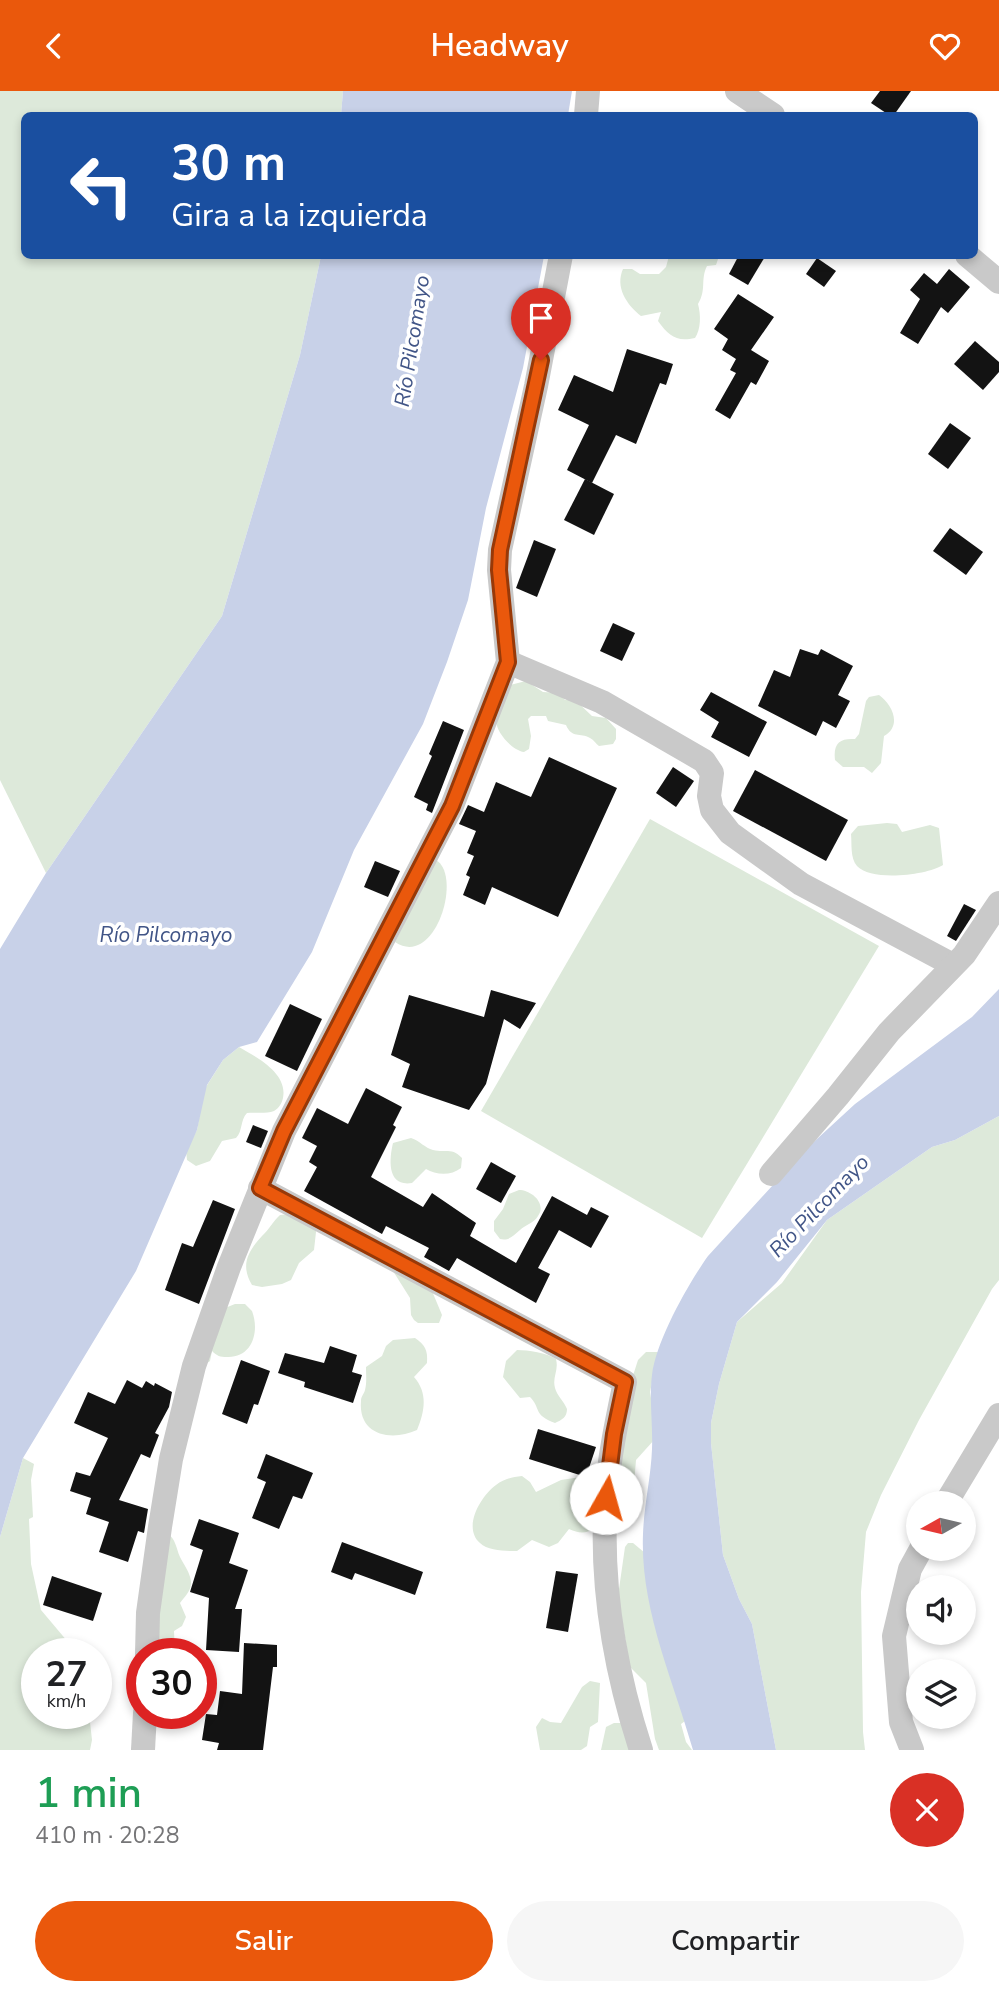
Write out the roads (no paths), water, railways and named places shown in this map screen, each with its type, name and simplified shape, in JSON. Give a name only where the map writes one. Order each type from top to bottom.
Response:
[{"type":"street","points":[[586,112],[588,91]]},
{"type":"street","points":[[737,91],[768,112]]},
{"type":"street","points":[[147,1638],[148,1613],[160,1527],[177,1433],[194,1366],[284,1131],[452,806],[508,662],[499,570],[500,550],[560,259]]},
{"type":"street","points":[[972,259],[999,282]]},
{"type":"street","points":[[508,662],[602,702],[704,761],[712,773],[709,796],[712,810],[730,833],[801,884],[953,965]]},
{"type":"street","points":[[771,1174],[889,1032],[964,955],[999,903]]},
{"type":"street","points":[[260,1188],[625,1382],[614,1434],[606,1498],[606,1558],[612,1635],[641,1750]]},
{"type":"street","points":[[953,1491],[999,1415]]},
{"type":"street","points":[[912,1750],[901,1722],[894,1636],[910,1569],[914,1561]]},
{"type":"street","points":[[143,1750],[144,1729]]},
{"type":"water","points":[[343,91],[572,91],[568,112],[341,112]]},
{"type":"water","name":"Río Pilcomayo","points":[[320,259],[543,259],[523,368],[486,508],[468,600],[423,724],[354,850],[312,952],[257,1042],[239,1047],[223,1060],[207,1085],[197,1130],[136,1271],[23,1458],[0,1537],[0,949],[46,873],[222,616],[300,355]]},
{"type":"water","points":[[999,989],[999,1116],[955,1140],[932,1147],[827,1220],[777,1282],[737,1322],[719,1384],[711,1423],[711,1443],[723,1555],[739,1599],[752,1624],[776,1750],[693,1750],[652,1617],[643,1562],[643,1534],[652,1449],[651,1384],[655,1361],[666,1330],[708,1256],[805,1150],[855,1104],[972,1017]]}]
